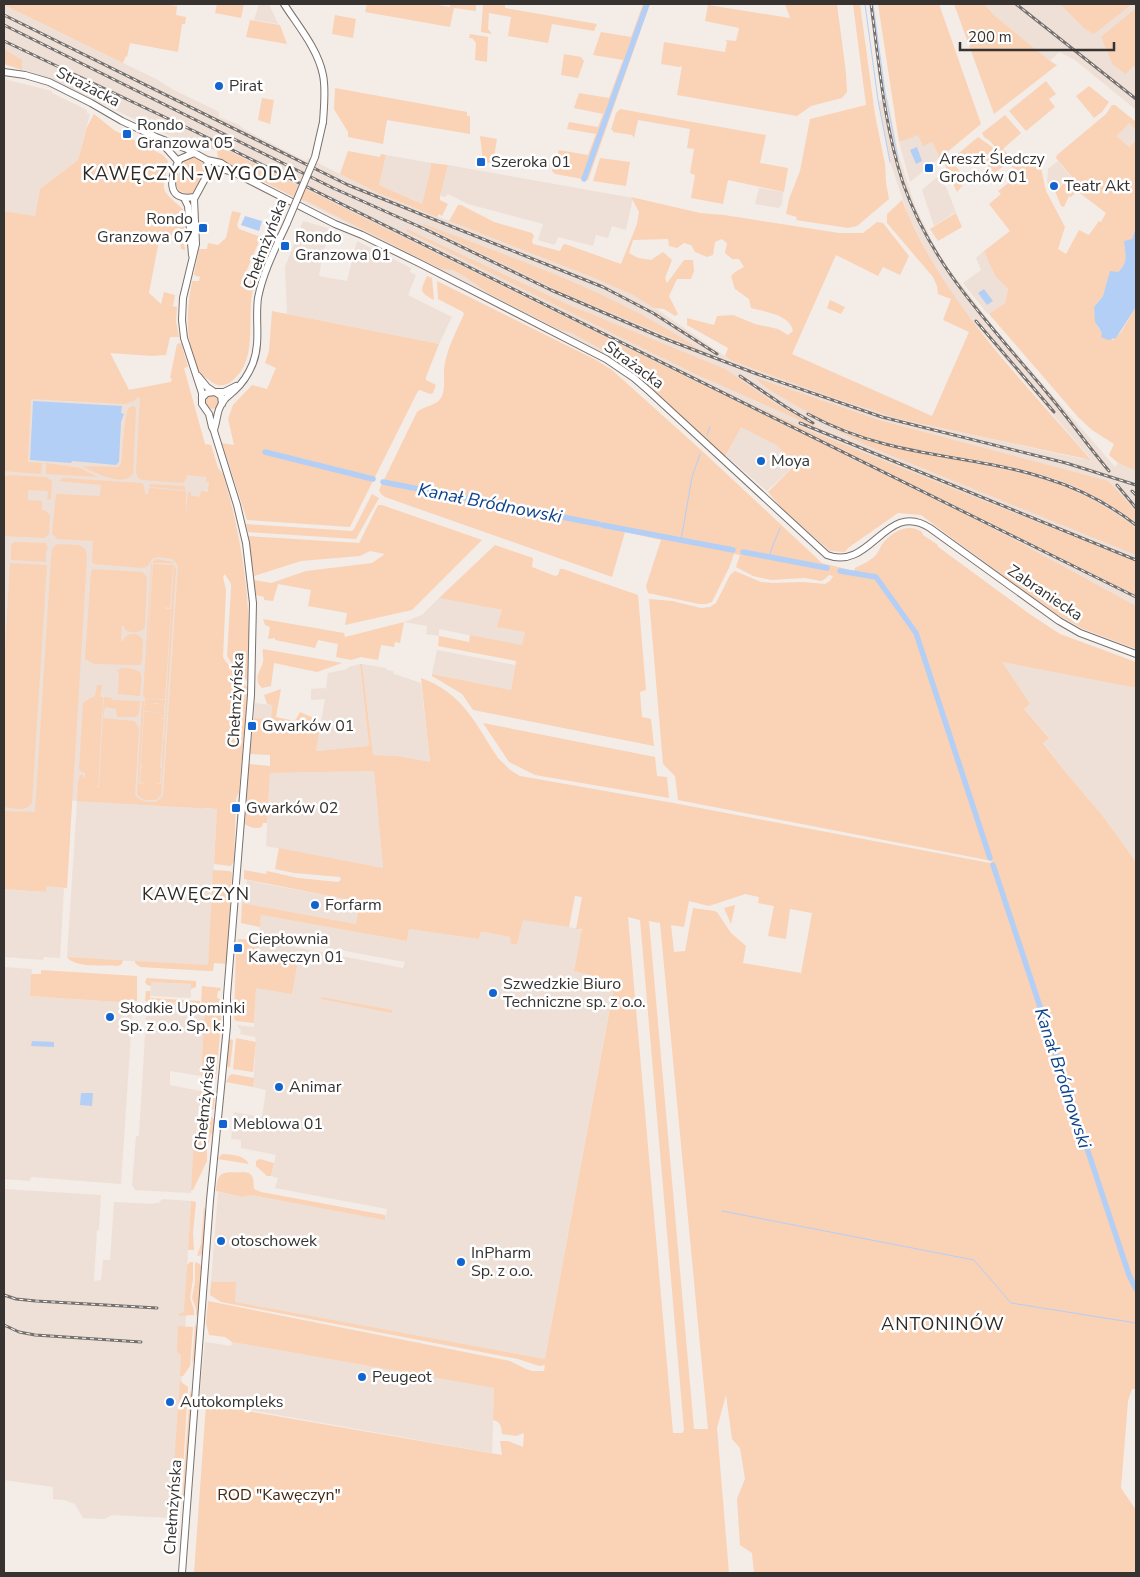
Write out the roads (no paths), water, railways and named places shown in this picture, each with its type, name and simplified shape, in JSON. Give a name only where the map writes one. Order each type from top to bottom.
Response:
[{"type":"street","name":"Chełmżyńska","points":[[214,431],[216,414],[225,398],[236,390],[249,372],[254,361],[257,312],[264,277],[315,157],[323,122],[325,86],[320,64],[284,4]]},
{"type":"street","name":"Strażacka","points":[[4,72],[25,75],[49,82],[156,138],[194,153]]},
{"type":"street","name":"Strażacka","points":[[156,138],[178,163]]},
{"type":"street","points":[[192,258],[188,206],[184,198],[175,193],[172,179],[178,163],[184,156],[194,153],[207,160],[207,175],[194,197],[196,244],[183,298],[182,320],[184,338],[196,374],[202,391],[204,409],[212,412],[221,407],[222,398],[208,389],[196,374]]},
{"type":"street","name":"Strażacka","points":[[207,160],[221,162],[237,174]]},
{"type":"street","name":"Strażacka","points":[[207,175],[220,168],[237,174],[335,224],[362,234],[428,267],[614,364],[649,391],[828,555],[837,558],[853,556],[898,523],[908,520],[923,524],[971,559]]},
{"type":"street","points":[[184,198],[194,197]]},
{"type":"street","points":[[202,398],[206,394],[227,390],[240,384]]},
{"type":"street","name":"Chełmżyńska","points":[[182,1573],[251,695],[254,603],[246,543],[237,505],[209,414],[204,409]]},
{"type":"street","name":"Zabraniecka","points":[[971,559],[1059,621],[1080,633],[1136,654]]},
{"type":"water","points":[[917,147],[922,161],[916,164],[910,150]]},
{"type":"water","points":[[245,216],[262,221],[259,231],[241,225]]},
{"type":"water","points":[[1136,227],[1136,307],[1116,338],[1108,340],[1101,337],[1102,333],[1095,322],[1094,307],[1103,296],[1110,271],[1118,272],[1124,265],[1126,258],[1124,241],[1132,239]]},
{"type":"water","points":[[984,289],[993,301],[987,305],[978,293]]},
{"type":"water","points":[[33,401],[122,406],[121,413],[124,414],[121,422],[119,462],[116,465],[30,460]]},
{"type":"water","points":[[32,1041],[54,1042],[54,1047],[31,1046]]},
{"type":"water","points":[[81,1093],[93,1093],[92,1106],[80,1105]]},
{"type":"waterway","points":[[584,179],[647,4]]},
{"type":"waterway","points":[[865,4],[878,100],[890,162]]},
{"type":"waterway","points":[[873,4],[885,92],[898,159]]},
{"type":"waterway","points":[[707,435],[710,427]]},
{"type":"waterway","name":"Kanał Bródnowski","points":[[265,452],[373,479]]},
{"type":"waterway","points":[[681,540],[692,477],[700,454]]},
{"type":"waterway","name":"Kanał Bródnowski","points":[[383,482],[598,524]]},
{"type":"waterway","name":"Kanał Bródnowski","points":[[602,525],[733,550]]},
{"type":"waterway","points":[[770,557],[780,528]]},
{"type":"waterway","name":"Kanał Bródnowski","points":[[743,552],[827,568]]},
{"type":"waterway","name":"Kanał Bródnowski","points":[[840,571],[876,577],[916,633],[990,858]]},
{"type":"waterway","name":"Kanał Bródnowski","points":[[993,865],[1129,1275],[1136,1289]]},
{"type":"waterway","points":[[722,1211],[974,1260],[1011,1303],[1136,1323]]},
{"type":"railway","points":[[871,4],[883,94],[896,161],[903,183],[930,243],[965,295],[1056,403],[1109,471]]},
{"type":"railway","points":[[1016,4],[1136,99]]},
{"type":"railway","points":[[4,15],[348,185],[603,287],[653,313],[717,354]]},
{"type":"railway","points":[[4,25],[333,188],[427,230],[551,290],[663,338],[757,374],[882,417],[1066,463],[1136,485]]},
{"type":"railway","points":[[4,41],[194,131],[1136,597]]},
{"type":"railway","points":[[976,321],[1054,412]]},
{"type":"railway","points":[[740,376],[813,423]]},
{"type":"railway","points":[[808,414],[845,431],[885,444],[1006,467],[1057,482],[1104,504],[1136,525]]},
{"type":"railway","points":[[800,423],[1136,560]]},
{"type":"railway","points":[[1117,485],[1136,508]]},
{"type":"railway","points":[[1132,491],[1136,495]]},
{"type":"railway","points":[[4,1295],[16,1299],[36,1301],[157,1308]]},
{"type":"railway","points":[[4,1325],[19,1332],[35,1335],[141,1342]]},
{"type":"place","name":"Pirat","points":[[219,86]]},
{"type":"place","name":"Rondo Granzowa 05","points":[[127,134]]},
{"type":"place","name":"Szeroka 01","points":[[481,162]]},
{"type":"place","name":"Areszt Śledczy Grochów 01","points":[[929,168]]},
{"type":"place","name":"Teatr Akt","points":[[1054,186]]},
{"type":"place","name":"Rondo Granzowa 07","points":[[203,228]]},
{"type":"place","name":"Rondo Granzowa 01","points":[[285,246]]},
{"type":"place","name":"Moya","points":[[761,461]]},
{"type":"place","name":"Gwarków 01","points":[[252,726]]},
{"type":"place","name":"Gwarków 02","points":[[236,808]]},
{"type":"place","name":"Forfarm","points":[[315,905]]},
{"type":"place","name":"Ciepłownia Kawęczyn 01","points":[[238,948]]},
{"type":"place","name":"Szwedzkie Biuro Techniczne sp. z o.o.","points":[[493,993]]},
{"type":"place","name":"Słodkie Upominki Sp. z o.o. Sp. k.","points":[[110,1017]]},
{"type":"place","name":"Animar","points":[[279,1087]]},
{"type":"place","name":"Meblowa 01","points":[[223,1124]]},
{"type":"place","name":"otoschowek","points":[[221,1241]]},
{"type":"place","name":"InPharm Sp. z o.o.","points":[[461,1262]]},
{"type":"place","name":"Peugeot","points":[[362,1377]]},
{"type":"place","name":"Autokompleks","points":[[170,1402]]},
{"type":"district","name":"KAWĘCZYN-WYGODA","points":[[190,174]]},
{"type":"district","name":"KAWĘCZYN","points":[[196,894]]},
{"type":"district","name":"ANTONINÓW","points":[[943,1324]]},
{"type":"park label","name":"ROD \"Kawęczyn\"","points":[[279,1495]]}]
